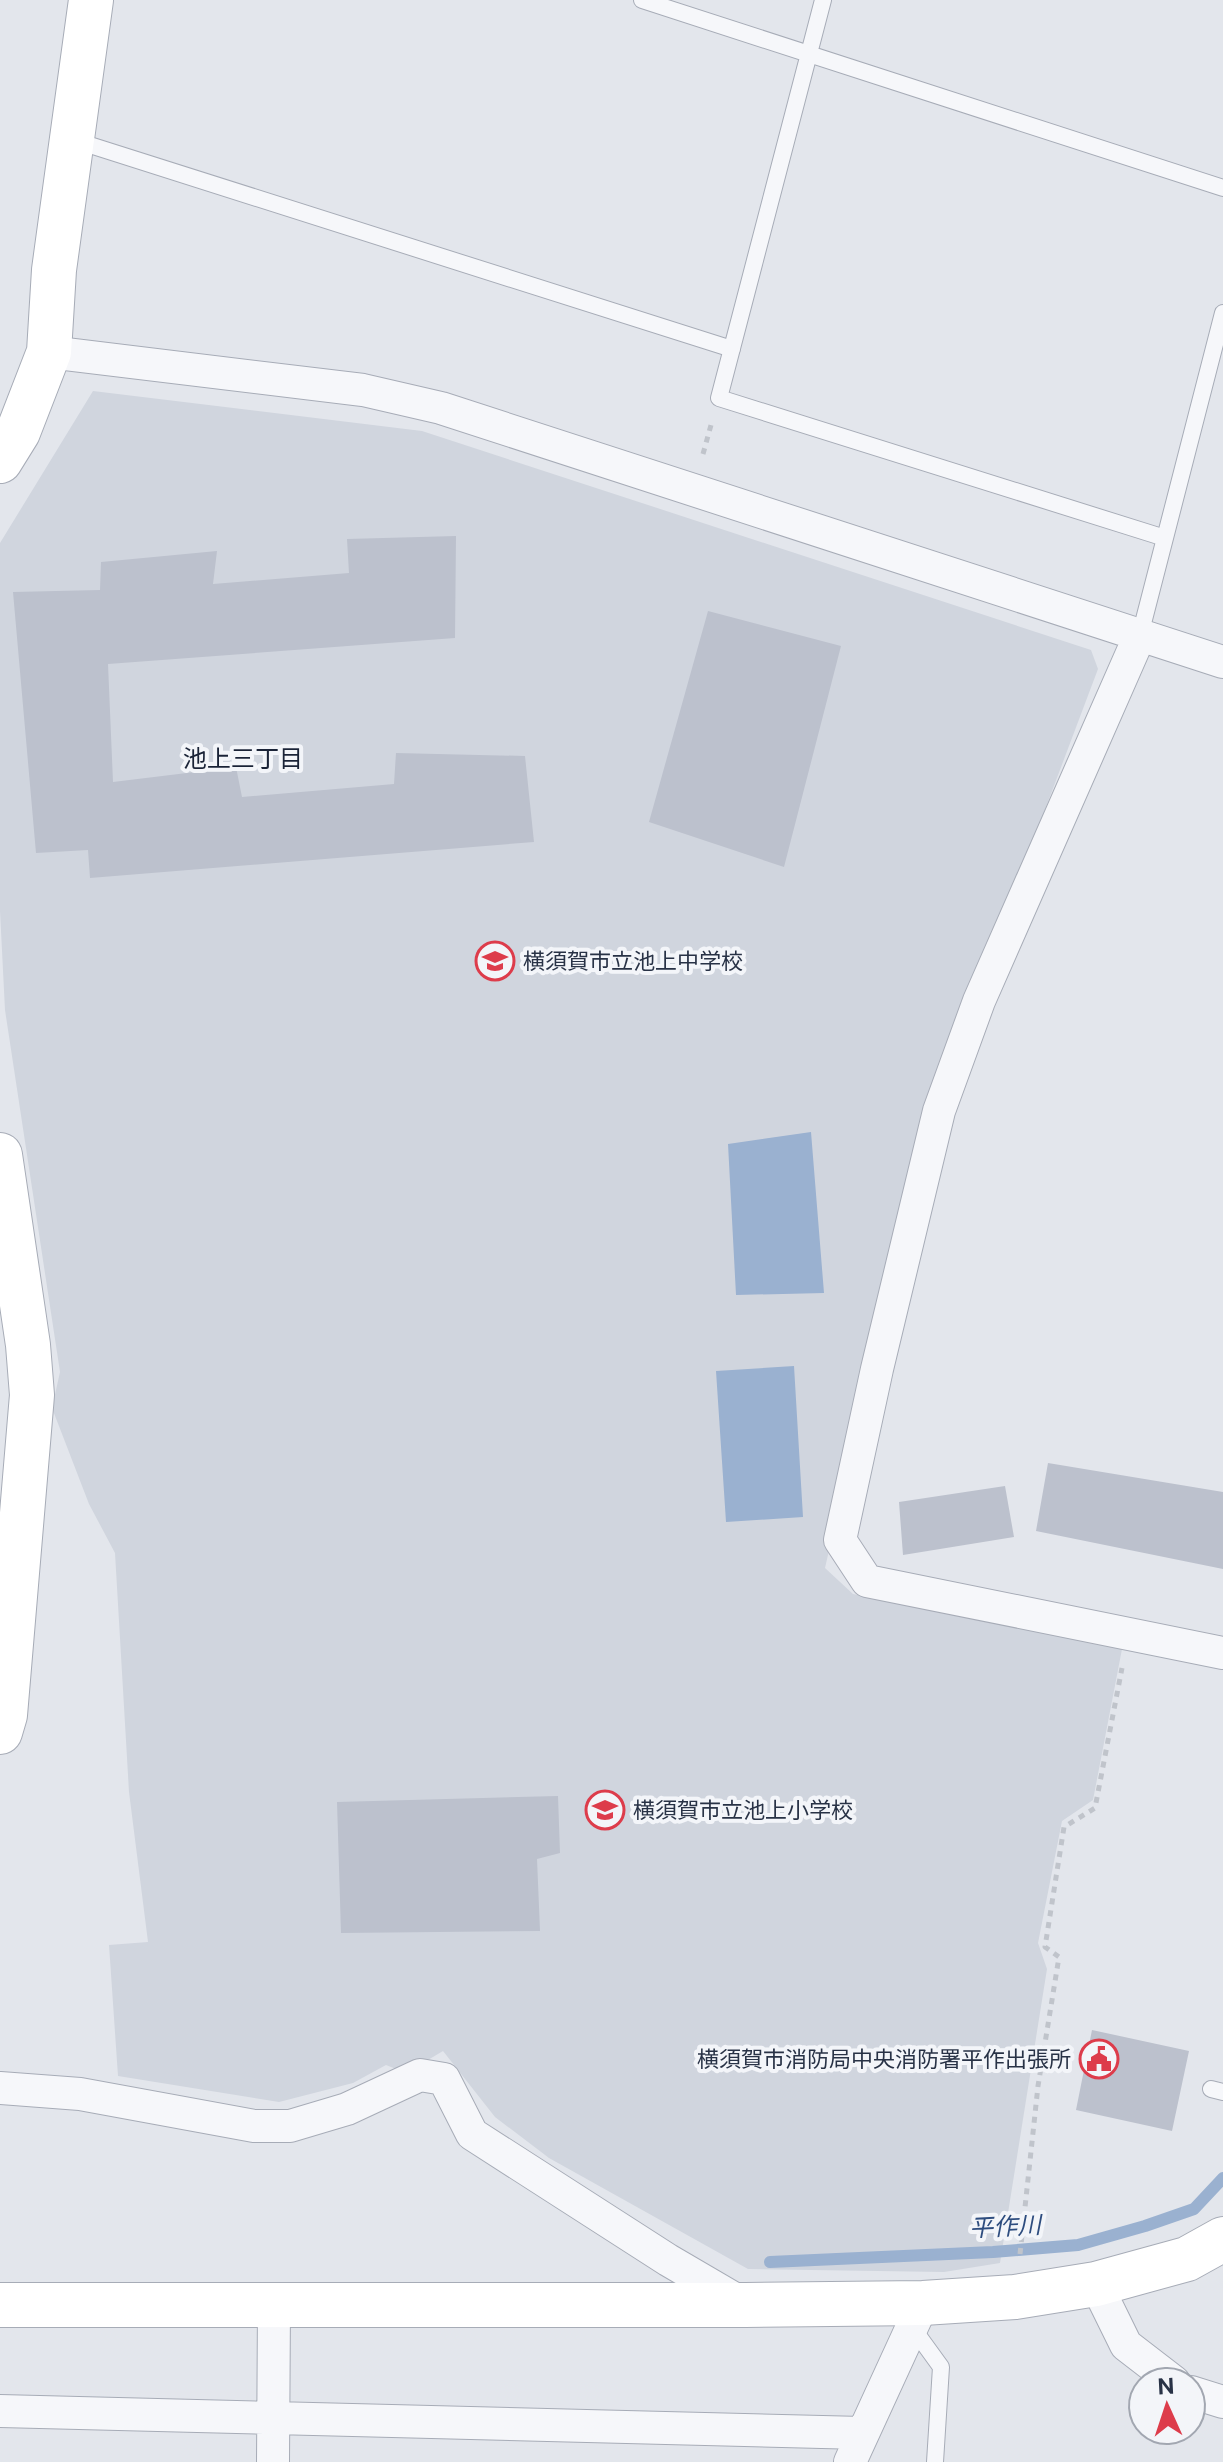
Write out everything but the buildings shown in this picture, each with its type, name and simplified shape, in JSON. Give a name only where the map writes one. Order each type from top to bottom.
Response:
[{"type":"street","points":[[0,461],[18,432],[49,352],[54,270],[91,0]]},
{"type":"street","points":[[49,352],[363,390],[441,408],[1223,662]]},
{"type":"street","points":[[1140,635],[979,1001],[939,1111],[840,1540],[867,1581],[1223,1653]]},
{"type":"street","points":[[0,1155],[28,1345],[32,1395],[5,1715],[0,1732]]},
{"type":"street","points":[[0,2088],[80,2094],[254,2126],[290,2126],[347,2109],[420,2075],[444,2079],[472,2134],[668,2260],[745,2305]]},
{"type":"street","points":[[0,2305],[745,2305],[918,2315],[1096,2284],[1187,2259],[1223,2239]]},
{"type":"street","points":[[1096,2284],[1126,2345],[1153,2366]]},
{"type":"street","points":[[273,2462],[274,2306]]},
{"type":"street","points":[[0,2411],[273,2418],[856,2448],[918,2315]]},
{"type":"lane","points":[[642,0],[1223,188]]},
{"type":"lane","points":[[823,0],[719,398],[1165,538]]},
{"type":"lane","points":[[73,140],[732,349]]},
{"type":"lane","points":[[1140,635],[1223,313]]},
{"type":"lane","points":[[918,2315],[941,2367],[935,2462]]},
{"type":"path","points":[[693,489],[719,398]]},
{"type":"path","points":[[1015,2297],[1038,2086],[1059,1957],[1045,1947],[1064,1827],[1095,1808],[1129,1635]]},
{"type":"shaded area","points":[[93,391],[422,431],[1091,650],[1098,669],[942,1083],[878,1336],[825,1568],[853,1594],[1122,1649],[1093,1800],[1062,1821],[1038,1943],[1047,1969],[1000,2263],[944,2272],[748,2269],[549,2158],[495,2117],[443,2051],[406,2073],[386,2065],[353,2083],[279,2102],[118,2076],[109,1945],[148,1942],[129,1792],[115,1553],[89,1504],[52,1408],[60,1372],[5,1010],[0,911],[0,543]]},
{"type":"water","points":[[811,1132],[824,1293],[736,1295],[728,1144]]},
{"type":"water","points":[[794,1366],[803,1517],[726,1522],[716,1371]]},
{"type":"waterway","name":"平作川","points":[[770,2262],[1078,2245],[1194,2209],[1223,2178]]},
{"type":"place","name":"横須賀市立池上中学校","points":[[495,961]]},
{"type":"place","name":"横須賀市立池上小学校","points":[[605,1810]]},
{"type":"place","name":"横須賀市消防局中央消防署平作出張所","points":[[1099,2059]]},
{"type":"district","name":"池上三丁目","points":[[243,759]]}]
